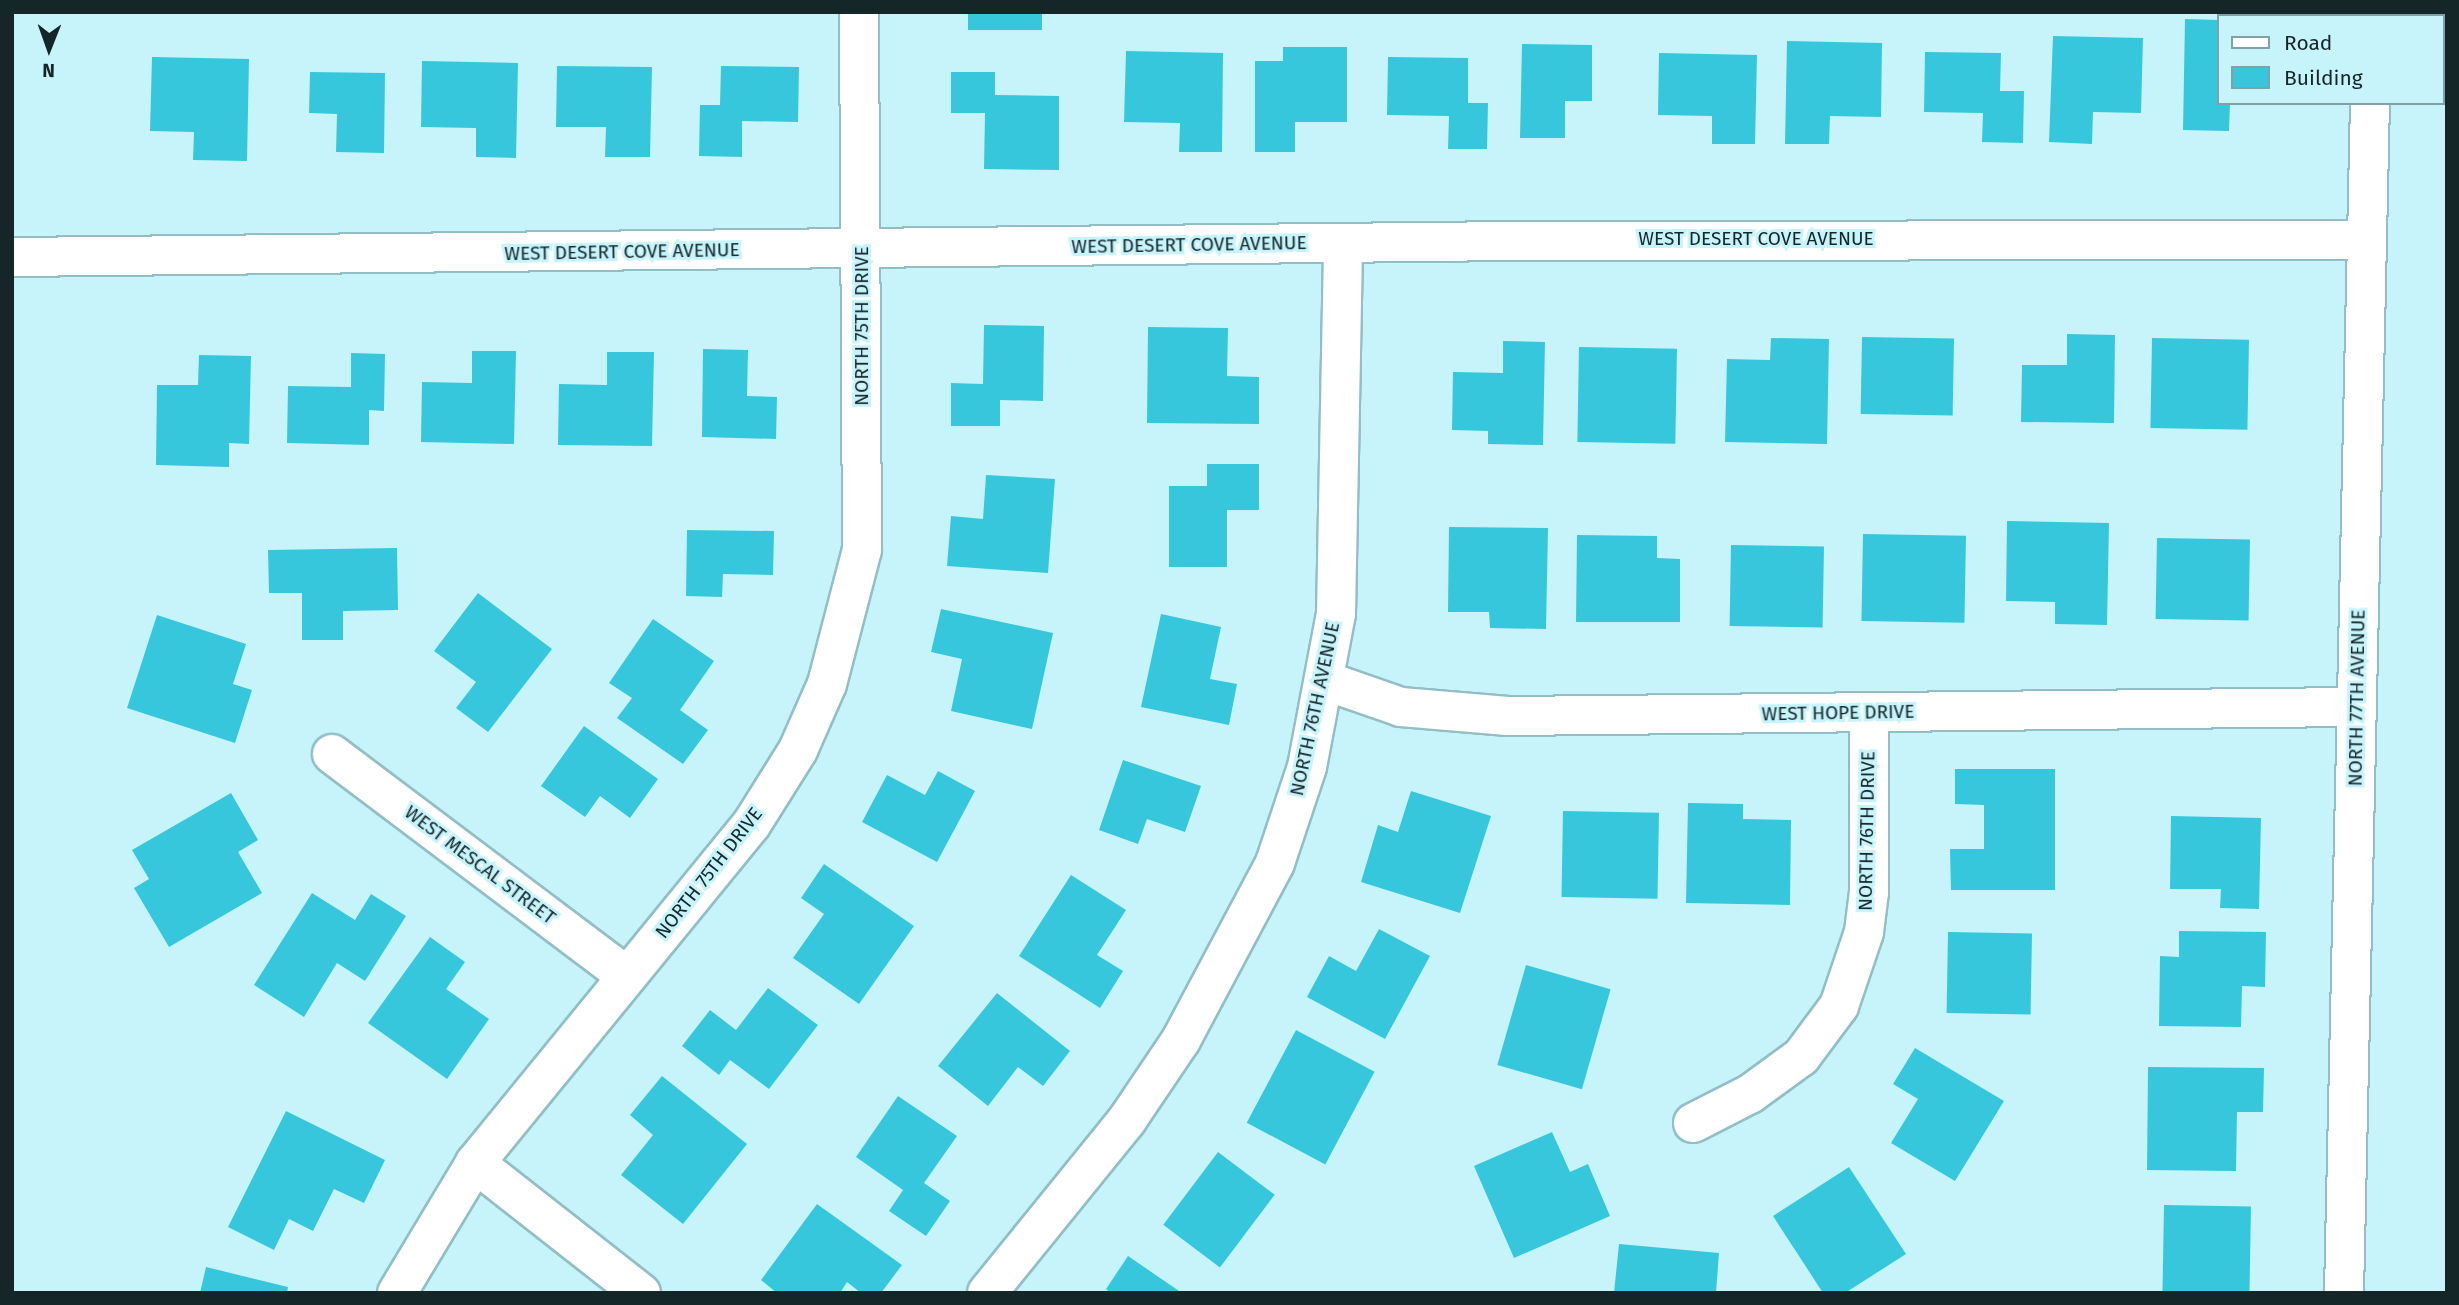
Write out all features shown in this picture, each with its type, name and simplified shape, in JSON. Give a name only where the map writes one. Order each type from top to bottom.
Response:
[{"type":"street","name":"NORTH 75TH DRIVE","points":[[397,1293],[475,1163],[751,825],[797,750],[847,625],[862,550],[859,12]]},
{"type":"street","name":"NORTH 77TH AVENUE","points":[[2344,1293],[2370,105]]},
{"type":"street","name":"WEST DESERT COVE AVENUE","points":[[12,257],[1343,243],[2366,240]]},
{"type":"street","name":"NORTH 76TH AVENUE","points":[[987,1293],[1127,1120],[1231,956],[1275,863],[1326,681],[1341,554],[1343,243]]},
{"type":"street","name":"WEST HOPE DRIVE","points":[[1326,681],[1401,707],[1458,715],[2356,707]]},
{"type":"street","name":"NORTH 76TH DRIVE","points":[[1693,1123],[1750,1094],[1801,1057],[1839,1006],[1864,932],[1869,892],[1869,713]]},
{"type":"street","name":"WEST MESCAL STREET","points":[[332,754],[627,976]]},
{"type":"street","points":[[475,1163],[641,1293]]},
{"type":"building","points":[[968,12],[1042,12],[1042,30],[968,30]]},
{"type":"building","points":[[2185,19],[2218,20],[2218,105],[2230,105],[2229,131],[2183,130]]},
{"type":"building","points":[[2053,36],[2143,38],[2141,113],[2093,112],[2092,144],[2049,142]]},
{"type":"building","points":[[1787,41],[1882,43],[1881,117],[1830,116],[1829,144],[1785,144]]},
{"type":"building","points":[[1522,44],[1592,45],[1592,101],[1565,101],[1565,138],[1520,138]]},
{"type":"building","points":[[1283,47],[1347,47],[1347,122],[1295,122],[1295,152],[1255,152],[1255,61],[1283,61]]},
{"type":"building","points":[[1126,51],[1223,53],[1222,152],[1179,152],[1180,123],[1124,122]]},
{"type":"building","points":[[1925,52],[2001,53],[2000,91],[2024,91],[2023,143],[1982,142],[1983,113],[1924,112]]},
{"type":"building","points":[[1659,53],[1757,55],[1755,144],[1712,144],[1712,116],[1658,115]]},
{"type":"building","points":[[152,57],[249,59],[247,161],[193,160],[194,132],[150,131]]},
{"type":"building","points":[[1388,57],[1468,58],[1468,103],[1488,103],[1487,149],[1448,149],[1449,116],[1387,115]]},
{"type":"building","points":[[422,61],[518,63],[516,158],[476,157],[476,128],[421,127]]},
{"type":"building","points":[[557,66],[652,67],[650,157],[605,157],[606,127],[556,127]]},
{"type":"building","points":[[721,66],[799,67],[798,122],[742,121],[742,157],[699,156],[700,105],[720,105]]},
{"type":"building","points":[[310,72],[385,73],[384,153],[336,152],[337,114],[309,113]]},
{"type":"building","points":[[951,72],[995,72],[995,95],[1059,96],[1059,170],[984,169],[985,113],[951,113]]},
{"type":"building","points":[[984,325],[1044,326],[1043,401],[1000,400],[1000,426],[951,426],[951,383],[983,384]]},
{"type":"building","points":[[1148,327],[1228,328],[1227,376],[1259,377],[1259,424],[1147,423]]},
{"type":"building","points":[[2067,334],[2115,335],[2114,423],[2021,422],[2022,365],[2067,365]]},
{"type":"building","points":[[1862,337],[1954,339],[1953,416],[1861,414]]},
{"type":"building","points":[[1771,338],[1829,339],[1827,444],[1725,442],[1727,359],[1770,360]]},
{"type":"building","points":[[2152,338],[2249,340],[2247,430],[2150,428]]},
{"type":"building","points":[[1503,341],[1545,342],[1543,445],[1488,444],[1488,431],[1452,430],[1453,372],[1503,373]]},
{"type":"building","points":[[1579,347],[1677,349],[1675,444],[1577,442]]},
{"type":"building","points":[[703,349],[748,350],[747,396],[777,397],[776,439],[702,437]]},
{"type":"building","points":[[472,351],[516,351],[514,444],[421,442],[422,382],[472,383]]},
{"type":"building","points":[[607,352],[654,352],[652,446],[558,445],[559,384],[607,385]]},
{"type":"building","points":[[351,353],[385,354],[384,411],[369,410],[369,445],[287,443],[288,386],[351,387]]},
{"type":"building","points":[[199,355],[251,356],[249,444],[229,443],[229,467],[156,465],[157,385],[198,385]]},
{"type":"building","points":[[1207,464],[1259,464],[1259,510],[1227,510],[1227,567],[1169,567],[1169,486],[1207,486]]},
{"type":"building","points":[[986,475],[1055,479],[1048,573],[947,566],[951,516],[983,519]]},
{"type":"building","points":[[2007,521],[2109,523],[2107,625],[2055,624],[2055,602],[2006,601]]},
{"type":"building","points":[[1449,527],[1548,528],[1546,629],[1490,628],[1489,612],[1448,612]]},
{"type":"building","points":[[687,530],[774,531],[773,575],[723,574],[722,597],[686,596]]},
{"type":"building","points":[[1863,534],[1966,536],[1964,623],[1861,621]]},
{"type":"building","points":[[1577,535],[1657,536],[1657,558],[1680,559],[1680,622],[1576,622]]},
{"type":"building","points":[[2157,538],[2250,540],[2249,621],[2156,619]]},
{"type":"building","points":[[1731,545],[1824,547],[1823,628],[1730,626]]},
{"type":"building","points":[[397,548],[398,610],[343,611],[343,640],[302,640],[302,593],[269,593],[268,550]]},
{"type":"building","points":[[478,593],[552,649],[488,732],[456,708],[476,682],[434,651]]},
{"type":"building","points":[[941,609],[1053,633],[1032,729],[951,711],[962,659],[931,652]]},
{"type":"building","points":[[1161,614],[1221,627],[1210,679],[1237,684],[1229,725],[1141,707]]},
{"type":"building","points":[[157,615],[246,644],[233,684],[252,690],[235,743],[127,708]]},
{"type":"building","points":[[653,619],[714,661],[680,710],[708,730],[683,764],[617,718],[632,698],[609,683]]},
{"type":"building","points":[[584,726],[658,779],[630,818],[600,796],[585,817],[541,786]]},
{"type":"building","points":[[1123,760],[1201,786],[1185,832],[1147,819],[1138,844],[1099,830]]},
{"type":"building","points":[[1955,769],[2055,769],[2055,890],[1951,890],[1950,849],[1984,849],[1984,805],[1955,804]]},
{"type":"building","points":[[938,771],[975,791],[937,862],[862,822],[887,775],[925,795]]},
{"type":"building","points":[[1411,791],[1491,816],[1460,913],[1361,882],[1378,825],[1398,832]]},
{"type":"building","points":[[231,793],[258,840],[238,852],[262,893],[169,947],[134,888],[149,879],[132,850]]},
{"type":"building","points":[[1688,803],[1743,804],[1743,819],[1791,820],[1790,905],[1686,903]]},
{"type":"building","points":[[1563,811],[1659,813],[1657,899],[1561,897]]},
{"type":"building","points":[[2171,816],[2261,818],[2259,909],[2220,908],[2221,889],[2170,889]]},
{"type":"building","points":[[824,864],[914,926],[859,1004],[793,958],[824,914],[801,898]]},
{"type":"building","points":[[1071,875],[1126,910],[1097,955],[1123,971],[1100,1008],[1019,956]]},
{"type":"building","points":[[312,893],[355,920],[371,894],[406,916],[365,981],[337,963],[304,1017],[254,985]]},
{"type":"building","points":[[1379,929],[1430,956],[1385,1039],[1307,997],[1329,956],[1356,971]]},
{"type":"building","points":[[2179,931],[2266,932],[2265,987],[2242,986],[2241,1027],[2159,1026],[2160,956],[2179,957]]},
{"type":"building","points":[[1948,932],[2032,933],[2031,1014],[1947,1013]]},
{"type":"building","points":[[430,937],[465,962],[446,989],[489,1019],[447,1079],[368,1023]]},
{"type":"building","points":[[1526,965],[1611,989],[1582,1089],[1497,1065]]},
{"type":"building","points":[[768,988],[818,1025],[769,1089],[730,1060],[719,1075],[682,1046],[710,1010],[736,1030]]},
{"type":"building","points":[[997,993],[1070,1051],[1043,1086],[1018,1067],[988,1106],[938,1066]]},
{"type":"building","points":[[1296,1030],[1375,1072],[1325,1164],[1247,1123]]},
{"type":"building","points":[[1915,1048],[2004,1101],[1955,1181],[1891,1143],[1918,1099],[1893,1084]]},
{"type":"building","points":[[2148,1067],[2264,1068],[2263,1112],[2237,1112],[2236,1171],[2147,1170]]},
{"type":"building","points":[[662,1076],[747,1144],[683,1224],[621,1175],[653,1135],[630,1115]]},
{"type":"building","points":[[898,1096],[957,1136],[924,1183],[950,1201],[926,1236],[889,1211],[903,1190],[856,1157]]},
{"type":"building","points":[[286,1111],[385,1160],[364,1203],[334,1189],[313,1231],[289,1219],[274,1250],[228,1227]]},
{"type":"building","points":[[1552,1132],[1570,1172],[1588,1164],[1610,1216],[1514,1258],[1474,1166]]},
{"type":"building","points":[[1218,1152],[1275,1195],[1220,1267],[1163,1225]]},
{"type":"building","points":[[1849,1167],[1906,1254],[1845,1293],[1823,1293],[1773,1216]]},
{"type":"building","points":[[817,1204],[902,1265],[881,1293],[861,1293],[847,1282],[840,1293],[777,1293],[761,1280]]},
{"type":"building","points":[[2164,1205],[2251,1207],[2249,1293],[2162,1293]]},
{"type":"building","points":[[1619,1244],[1719,1253],[1716,1293],[1614,1293]]},
{"type":"building","points":[[1128,1256],[1182,1293],[1111,1293],[1106,1289]]},
{"type":"building","points":[[206,1267],[288,1287],[287,1293],[200,1293]]}]
